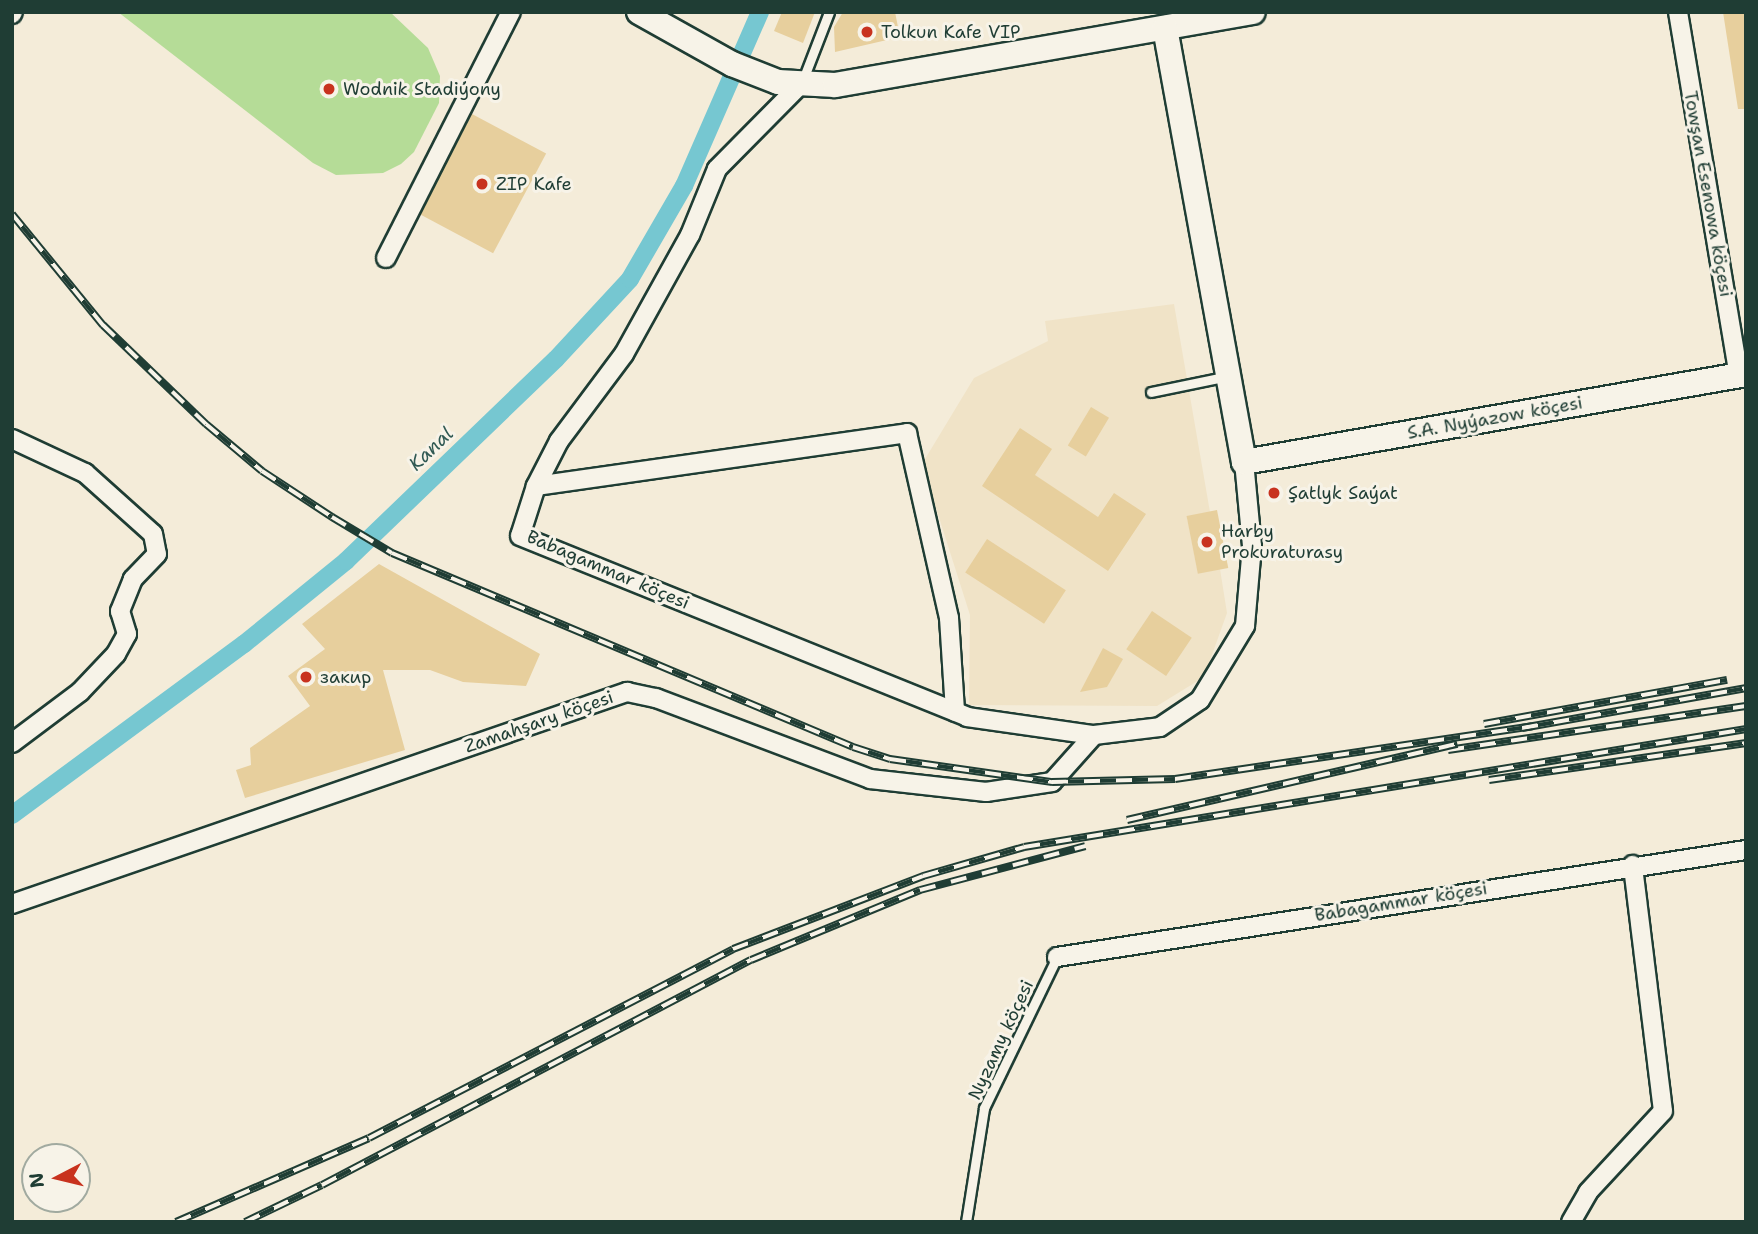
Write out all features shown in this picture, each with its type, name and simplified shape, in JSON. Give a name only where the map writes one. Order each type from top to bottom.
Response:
[{"type":"street","points":[[386,258],[511,12]]},
{"type":"street","points":[[639,12],[732,64],[790,83],[835,85],[1253,12]]},
{"type":"street","name":"Towşan Esenowa köçesi","points":[[1678,12],[1743,375]]},
{"type":"street","points":[[1165,27],[1244,462]]},
{"type":"street","name":"Babagammar köçesi","points":[[790,83],[717,169],[690,235],[624,354],[559,441],[536,486],[520,536],[955,712],[1094,734],[1160,727],[1200,700],[1245,626],[1252,546],[1244,462]]},
{"type":"street","name":"S.A. Nyýazow köçesi","points":[[1244,462],[1743,375]]},
{"type":"street","points":[[536,486],[907,433],[949,618],[955,712]]},
{"type":"street","points":[[12,439],[85,473],[153,534],[157,554],[133,579],[120,611],[127,634],[116,654],[80,692],[12,743]]},
{"type":"street","name":"Zamahşary köçesi","points":[[12,904],[627,692],[656,698],[870,779],[986,792],[1052,782],[1094,734]]},
{"type":"street","name":"Babagammar köçesi","points":[[1057,957],[1633,865],[1746,850]]},
{"type":"street","points":[[1571,1222],[1588,1192],[1663,1111],[1633,865]]},
{"type":"lane","points":[[790,83],[829,12]]},
{"type":"lane","points":[[1151,391],[1228,376]]},
{"type":"lane","name":"Nyzamy köçesi","points":[[967,1222],[985,1108],[1057,957]]},
{"type":"shaded area","points":[[1174,304],[1210,512],[1187,517],[1198,573],[1220,569],[1227,613],[1204,677],[1157,706],[969,705],[970,615],[922,464],[974,378],[1048,341],[1045,321]]},
{"type":"green space","name":"Wodnik Stadiýony","points":[[118,12],[390,12],[428,48],[440,76],[439,103],[414,152],[401,164],[383,173],[336,175],[313,163]]},
{"type":"building","points":[[782,12],[815,12],[803,43],[774,31]]},
{"type":"building","name":"Tolkun Kafe VIP","points":[[843,12],[895,12],[900,37],[835,52],[834,27]]},
{"type":"building","points":[[1723,12],[1746,12],[1746,109],[1738,109]]},
{"type":"building","name":"ZIP Kafe","points":[[472,114],[546,153],[493,253],[419,214]]},
{"type":"building","points":[[1091,407],[1109,418],[1086,456],[1068,446]]},
{"type":"building","points":[[1020,428],[1052,449],[1035,475],[1098,517],[1114,493],[1146,514],[1108,571],[982,486]]},
{"type":"building","name":"Harby Prokuraturasy","points":[[1217,510],[1228,568],[1198,574],[1187,516]]},
{"type":"building","points":[[987,539],[1066,590],[1044,624],[965,573]]},
{"type":"building","points":[[379,564],[540,654],[526,686],[463,682],[430,670],[383,670],[405,750],[245,798],[236,770],[251,765],[250,748],[310,706],[288,676],[325,649],[302,624]]},
{"type":"building","points":[[1152,611],[1192,638],[1166,676],[1126,649]]},
{"type":"building","points":[[1103,648],[1123,659],[1107,687],[1080,692]]},
{"type":"waterway","name":"Kanal","points":[[12,815],[244,644],[346,561],[556,359],[630,279],[684,186],[760,12]]},
{"type":"railway","points":[[12,214],[103,325],[206,424],[262,471],[332,517],[392,553],[853,747],[890,759],[1052,782],[1175,779],[1532,726]]},
{"type":"railway","points":[[1484,724],[1727,680]]},
{"type":"railway","points":[[1522,728],[1746,688]]},
{"type":"railway","points":[[1448,750],[1746,706]]},
{"type":"railway","points":[[176,1222],[369,1138],[733,949],[923,876],[1024,847],[1746,729]]},
{"type":"railway","points":[[1489,780],[1746,743]]},
{"type":"railway","points":[[1127,820],[1457,744]]},
{"type":"railway","points":[[245,1222],[322,1185],[751,960],[920,890],[1085,846]]},
{"type":"place","name":"Tolkun Kafe VIP","points":[[867,32]]},
{"type":"place","name":"Wodnik Stadiýony","points":[[329,89]]},
{"type":"place","name":"ZIP Kafe","points":[[482,184]]},
{"type":"place","name":"Şatlyk Saýat","points":[[1274,493]]},
{"type":"place","name":"Harby Prokuraturasy","points":[[1207,542]]},
{"type":"place","name":"закир","points":[[306,677]]}]
